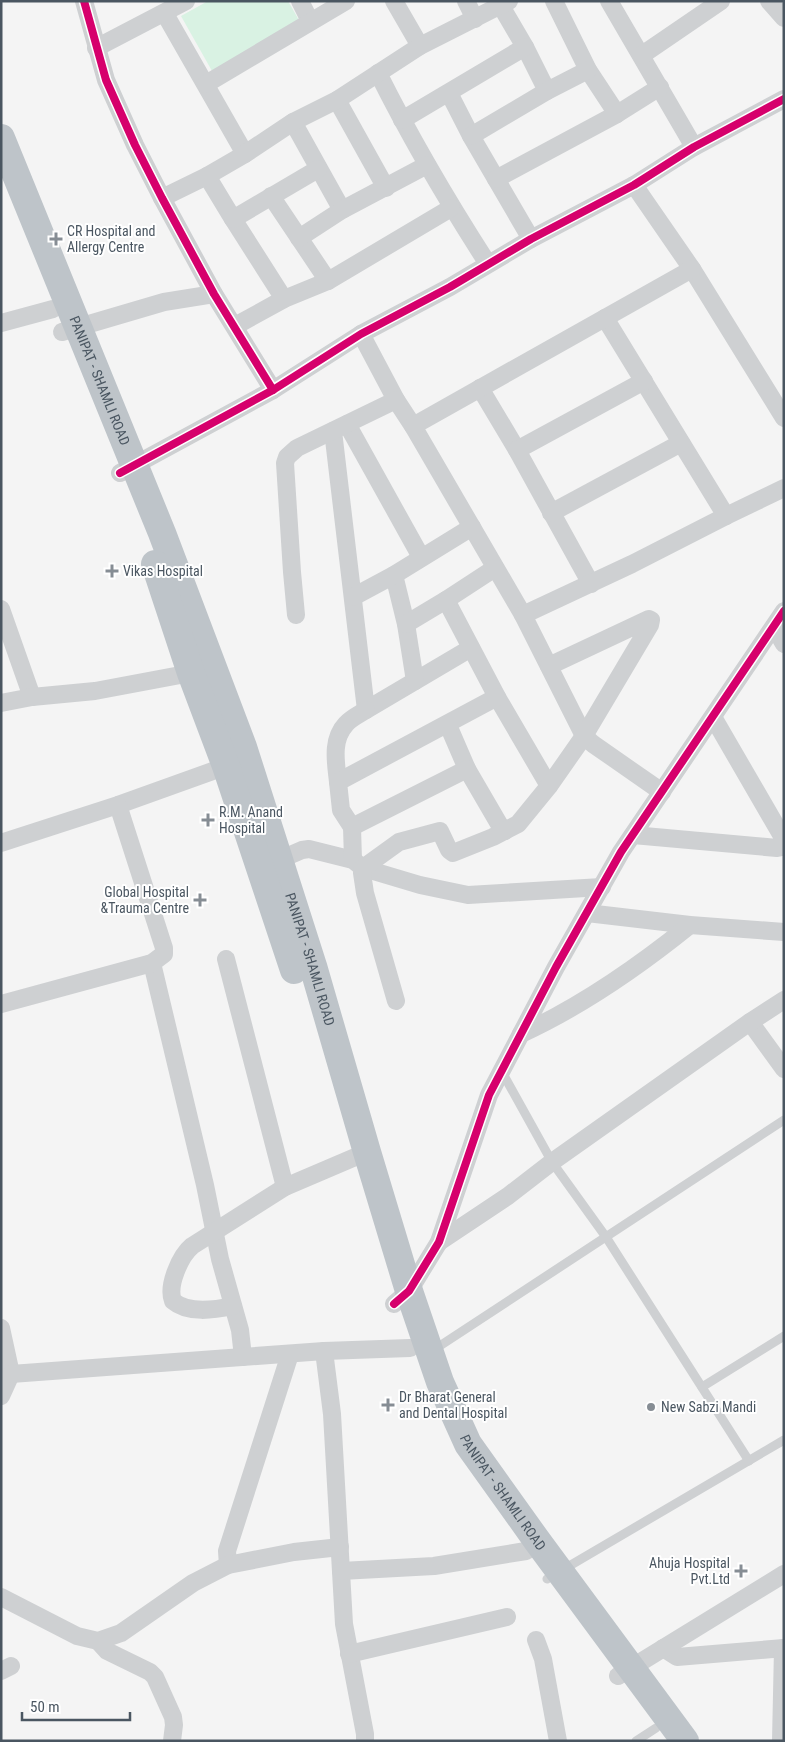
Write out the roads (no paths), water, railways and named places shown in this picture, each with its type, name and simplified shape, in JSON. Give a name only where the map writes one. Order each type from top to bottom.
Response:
[{"type":"highway","name":"PANIPAT - SHAMLI ROAD","points":[[1,138],[64,323]]},
{"type":"highway","name":"PANIPAT - SHAMLI ROAD","points":[[1,181],[127,469],[162,533],[236,762],[295,973],[358,1155],[420,1350],[426,1391],[454,1454],[532,1546],[624,1672],[685,1741]]},
{"type":"highway","name":"PANIPAT - SHAMLI ROAD","points":[[127,469],[146,538],[191,673],[236,762],[279,860],[313,966],[358,1155]]},
{"type":"highway","name":"PANIPAT - SHAMLI ROAD","points":[[624,1672],[653,1736]]},
{"type":"street","points":[[84,1],[106,80],[135,145],[214,294],[273,390]]},
{"type":"street","points":[[96,48],[165,14],[186,1]]},
{"type":"street","points":[[300,1],[310,22]]},
{"type":"street","points":[[206,84],[346,1]]},
{"type":"street","points":[[394,1],[420,46]]},
{"type":"street","points":[[466,1],[476,19]]},
{"type":"street","points":[[554,1],[588,70],[617,114]]},
{"type":"street","points":[[609,1],[694,146]]},
{"type":"street","points":[[642,55],[721,1]]},
{"type":"street","points":[[769,1],[784,18]]},
{"type":"street","points":[[162,198],[207,176],[245,154],[293,122],[337,100],[420,46],[505,4],[547,91]]},
{"type":"street","points":[[165,14],[245,154]]},
{"type":"street","points":[[402,120],[525,48]]},
{"type":"street","points":[[471,136],[547,91],[588,70]]},
{"type":"street","points":[[378,73],[451,208],[488,264]]},
{"type":"street","points":[[496,179],[617,114],[660,87]]},
{"type":"street","points":[[449,93],[471,136],[531,239]]},
{"type":"street","points":[[127,469],[273,390],[361,334],[450,287],[531,239],[634,185],[694,146],[784,99]]},
{"type":"street","points":[[337,100],[386,188]]},
{"type":"street","points":[[293,122],[342,210]]},
{"type":"street","points":[[299,238],[342,210],[427,166]]},
{"type":"street","points":[[233,220],[318,169]]},
{"type":"street","points":[[207,176],[284,299]]},
{"type":"street","points":[[634,185],[692,269],[784,418]]},
{"type":"street","points":[[271,196],[328,281]]},
{"type":"street","points":[[235,326],[284,299],[328,281],[451,208]]},
{"type":"street","points":[[413,426],[692,269]]},
{"type":"street","points":[[1,323],[64,323],[164,302],[214,294]]},
{"type":"street","points":[[605,318],[726,516]]},
{"type":"street","points":[[361,334],[396,400],[523,615],[584,736],[662,792]]},
{"type":"street","points":[[517,450],[644,381]]},
{"type":"street","points":[[480,388],[517,450],[591,584]]},
{"type":"street","points":[[296,614],[285,463],[287,457],[297,448],[396,400]]},
{"type":"street","points":[[340,427],[421,557]]},
{"type":"street","points":[[340,427],[353,597],[366,710]]},
{"type":"street","points":[[551,513],[682,443]]},
{"type":"street","points":[[523,615],[591,584],[784,488]]},
{"type":"street","points":[[353,597],[394,575],[472,527]]},
{"type":"street","points":[[406,624],[495,568]]},
{"type":"street","points":[[394,575],[406,624],[415,681]]},
{"type":"street","points":[[446,600],[497,698],[549,786]]},
{"type":"street","points":[[1,609],[32,697]]},
{"type":"street","points":[[402,1297],[439,1242],[489,1095],[587,913],[633,835],[784,611]]},
{"type":"street","points":[[358,864],[393,845],[439,831],[442,833],[449,850],[453,853],[493,837],[518,824],[549,786],[584,736],[650,625],[651,620],[649,619],[634,625],[548,666]]},
{"type":"street","points":[[774,627],[784,644]]},
{"type":"street","points":[[396,1000],[358,864],[352,827],[341,810],[335,747],[342,728],[347,722],[471,648]]},
{"type":"street","points":[[1,703],[32,697],[95,691],[191,673]]},
{"type":"street","points":[[338,782],[497,698]]},
{"type":"street","points":[[633,835],[777,848],[784,845],[782,836],[713,717]]},
{"type":"street","points":[[448,725],[467,769],[505,831]]},
{"type":"street","points":[[1,843],[118,805],[236,762]]},
{"type":"street","points":[[352,827],[467,769]]},
{"type":"street","points":[[1,1004],[152,963],[163,955],[164,948],[118,805]]},
{"type":"street","points":[[279,860],[309,848],[420,885],[468,895],[602,887]]},
{"type":"street","points":[[587,913],[690,926],[784,932]]},
{"type":"street","points":[[522,1034],[549,1021],[598,991],[649,957],[690,926]]},
{"type":"street","points":[[226,959],[285,1187]]},
{"type":"street","points":[[152,963],[240,1330],[243,1357]]},
{"type":"street","points":[[439,1242],[508,1196],[552,1162],[784,1000]]},
{"type":"street","points":[[750,1022],[784,1069]]},
{"type":"street","points":[[233,1306],[219,1309],[187,1309],[176,1304],[171,1297],[172,1288],[178,1265],[184,1253],[285,1187],[358,1155]]},
{"type":"street","points":[[1,1328],[11,1374],[1,1396]]},
{"type":"street","points":[[11,1374],[324,1351],[420,1350]]},
{"type":"street","points":[[324,1351],[332,1414],[344,1624],[349,1654],[370,1738]]},
{"type":"street","points":[[228,1564],[227,1551],[290,1354]]},
{"type":"street","points":[[341,1571],[434,1566],[532,1546]]},
{"type":"street","points":[[98,1641],[121,1633],[193,1582],[228,1564],[294,1552],[340,1547]]},
{"type":"street","points":[[624,1672],[784,1574]]},
{"type":"street","points":[[1,1597],[77,1636],[98,1641],[108,1651],[155,1676],[173,1717],[172,1741]]},
{"type":"street","points":[[349,1654],[507,1617]]},
{"type":"street","points":[[536,1640],[543,1658],[558,1741]]},
{"type":"street","points":[[663,1648],[677,1657],[784,1648],[782,1736]]},
{"type":"lane","points":[[502,1071],[552,1162],[606,1237],[750,1461]]},
{"type":"lane","points":[[420,1350],[606,1237],[784,1120]]},
{"type":"lane","points":[[702,1387],[784,1336]]},
{"type":"lane","points":[[553,1575],[784,1440]]},
{"type":"place","name":"CR Hospital and Allergy Centre","points":[[56,239]]},
{"type":"place","name":"Vikas Hospital","points":[[112,571]]},
{"type":"place","name":"R.M. Anand Hospital","points":[[208,820]]},
{"type":"place","name":"Global Hospital &Trauma Centre","points":[[200,900]]},
{"type":"place","name":"Dr Bharat General and Dental Hospital","points":[[388,1405]]},
{"type":"place","name":"New Sabzi Mandi","points":[[651,1407]]},
{"type":"place","name":"Ahuja Hospital Pvt.Ltd","points":[[741,1571]]}]
